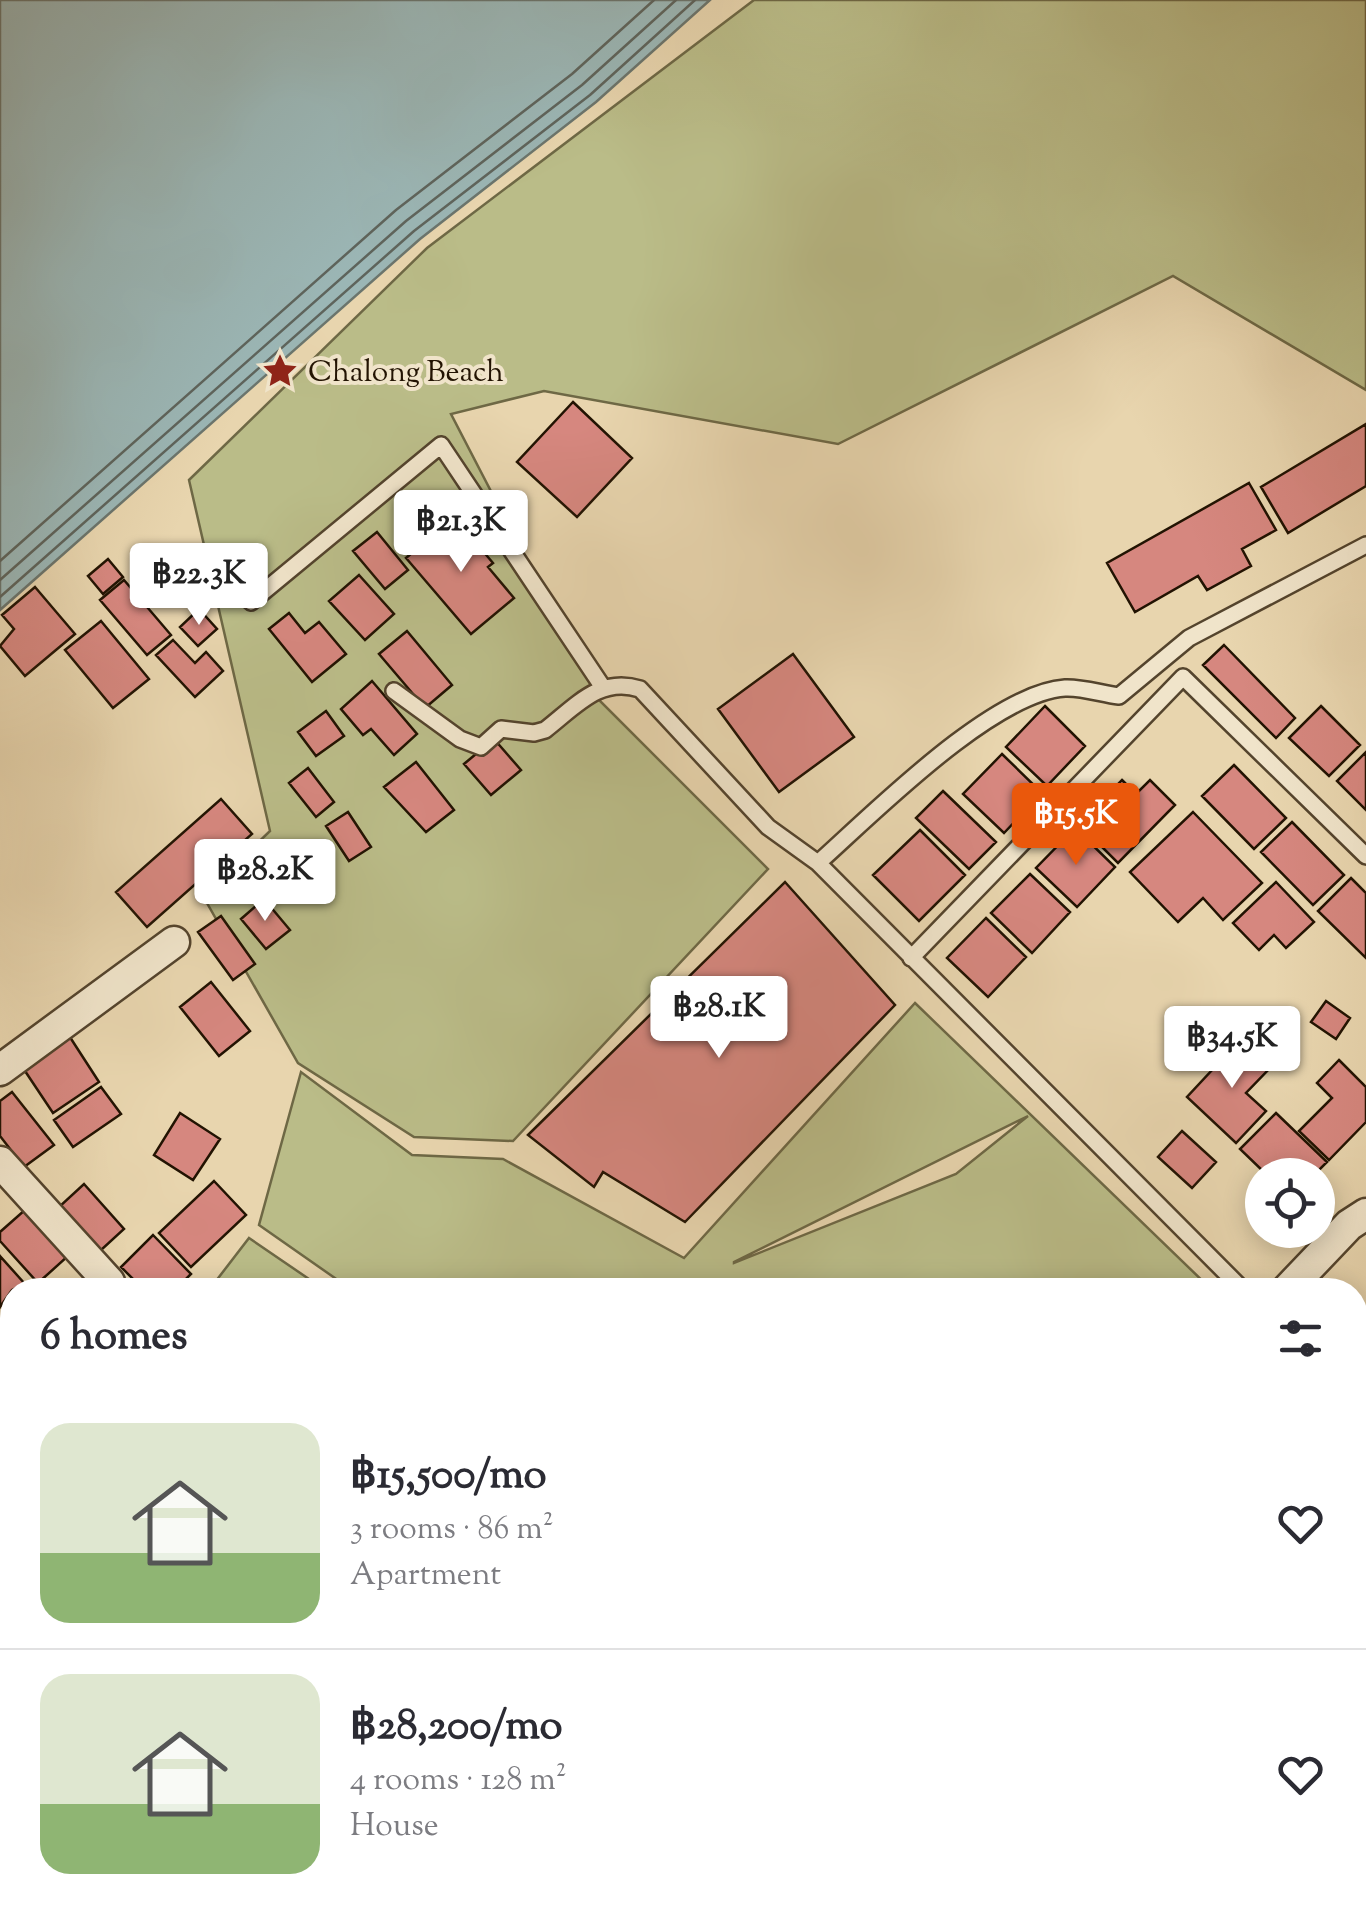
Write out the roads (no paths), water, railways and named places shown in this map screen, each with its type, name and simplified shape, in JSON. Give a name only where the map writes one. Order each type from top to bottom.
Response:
[{"type":"street","points":[[0,1070],[174,942]]},
{"type":"street","points":[[0,1162],[105,1278]]},
{"type":"street","points":[[1299,1278],[1349,1226],[1366,1214]]},
{"type":"lane","points":[[251,602],[438,441],[602,686]]},
{"type":"lane","points":[[818,863],[931,762],[1016,704],[1065,688],[1118,696],[1190,638],[1366,545]]},
{"type":"lane","points":[[911,958],[1183,676],[1366,856]]},
{"type":"lane","points":[[394,691],[460,739],[481,746],[501,729],[545,730],[602,686],[621,683],[640,690],[768,828],[818,863],[1231,1278]]},
{"type":"water","points":[[0,0],[710,0],[596,102],[420,239],[0,610]]},
{"type":"place","name":"Chalong Beach","points":[[280,371]]}]
